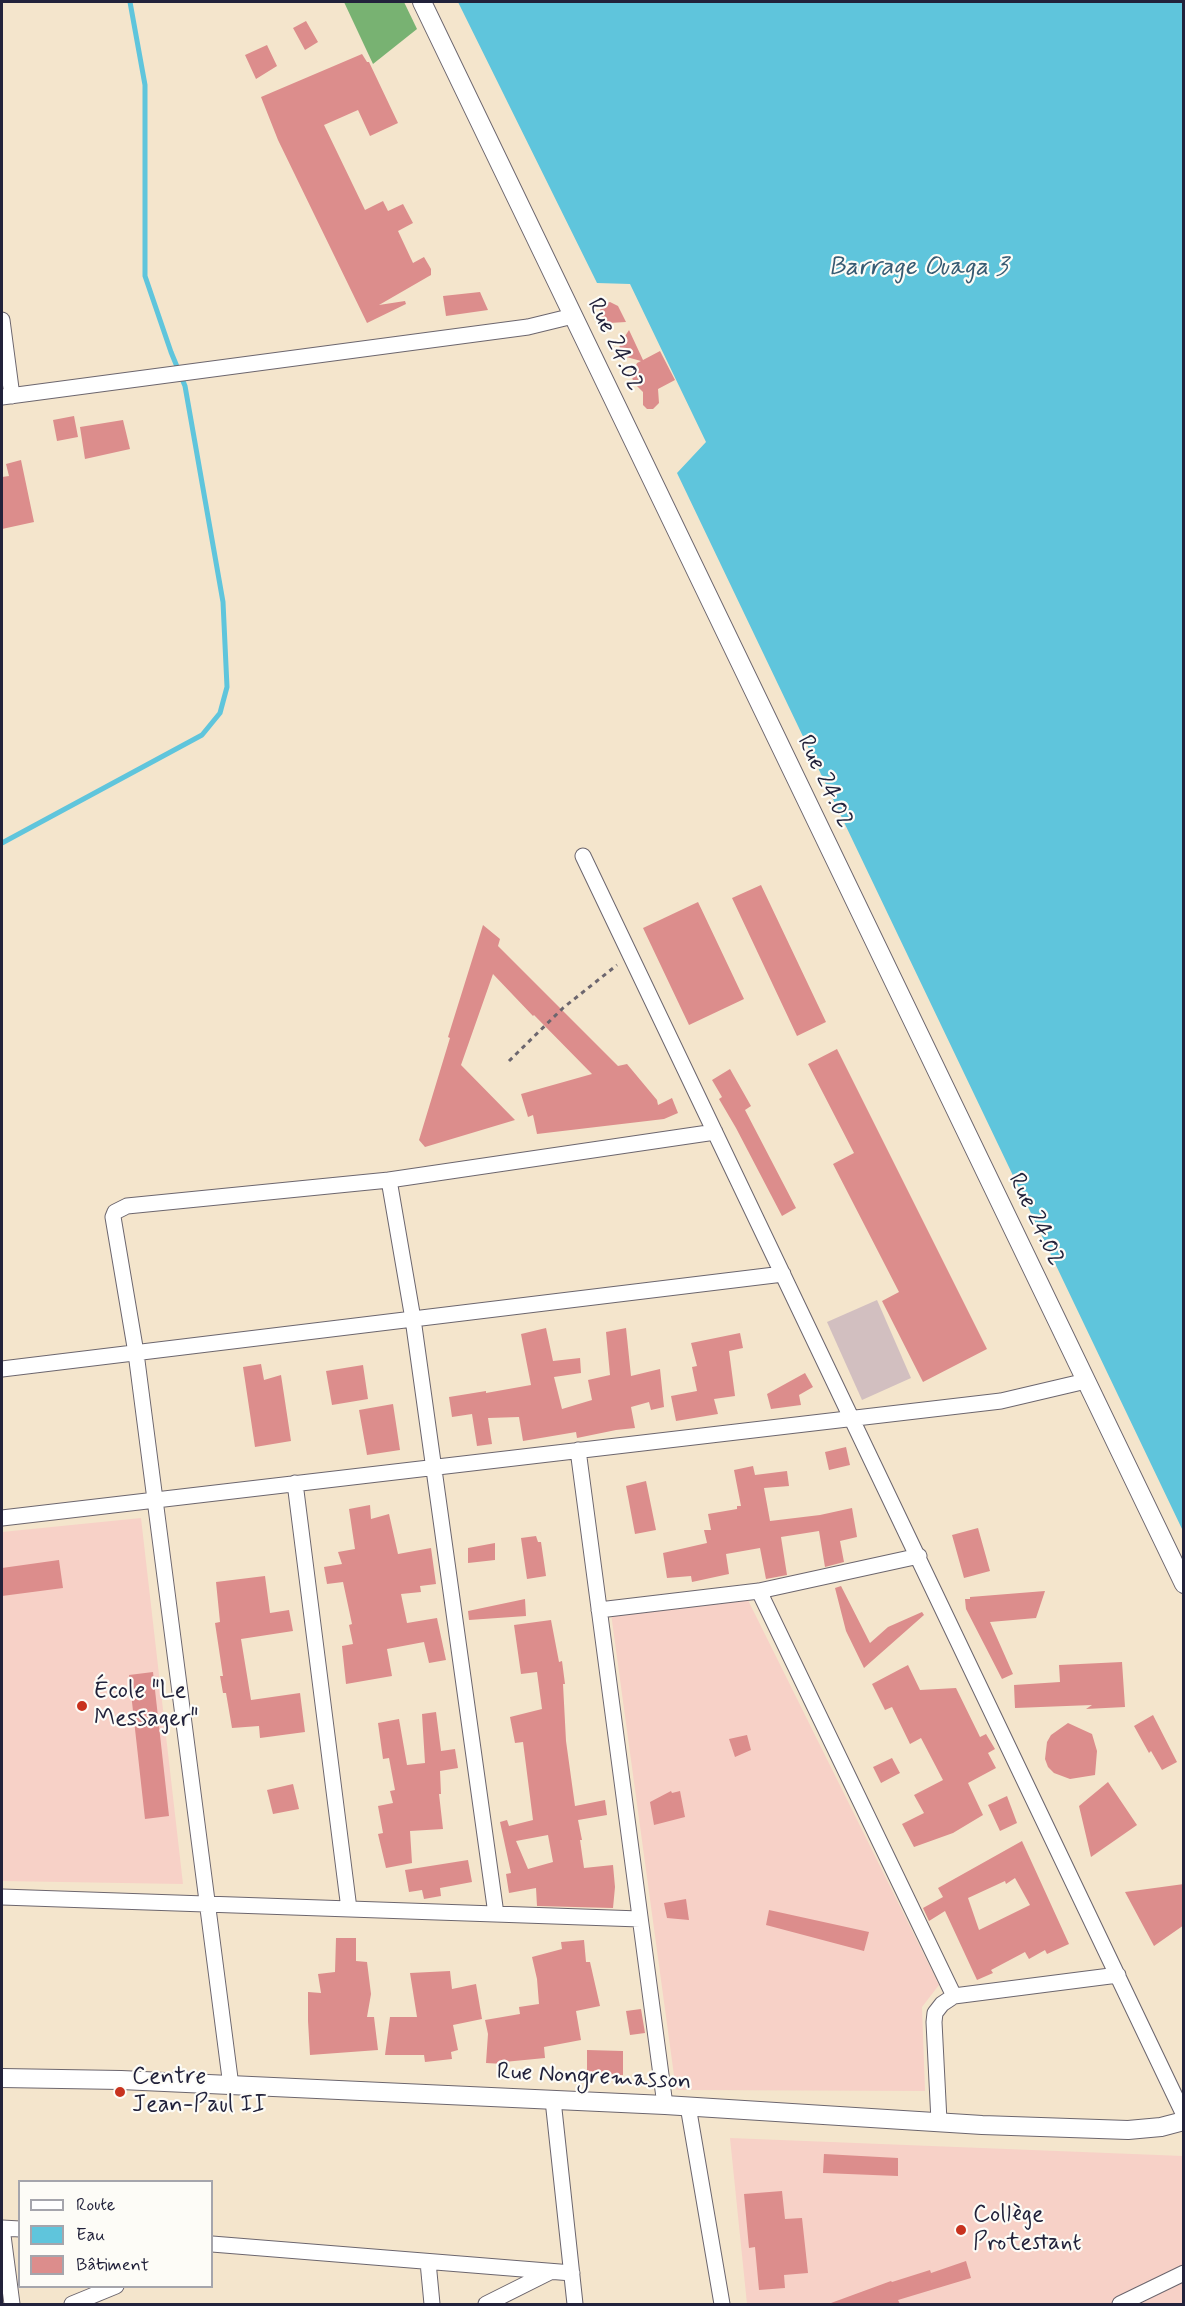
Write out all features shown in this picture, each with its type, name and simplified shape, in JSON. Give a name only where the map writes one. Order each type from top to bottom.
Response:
[{"type":"street","name":"Rue 24.02","points":[[422,2],[1184,1584]]},
{"type":"street","points":[[2,320],[7,396],[528,327],[573,316]]},
{"type":"street","points":[[583,856],[1184,2115]]},
{"type":"street","points":[[231,2086],[136,1353],[113,1217],[118,1209],[127,1206],[389,1180],[715,1131]]},
{"type":"street","points":[[389,1180],[413,1319],[496,1914]]},
{"type":"street","points":[[2,1370],[783,1274]]},
{"type":"street","points":[[2,1518],[1001,1401],[1086,1382]]},
{"type":"street","points":[[578,1450],[665,2105]]},
{"type":"street","points":[[295,1483],[349,1909]]},
{"type":"street","points":[[599,1610],[759,1591],[919,1556]]},
{"type":"street","points":[[759,1591],[954,1996]]},
{"type":"street","points":[[2,1897],[640,1919]]},
{"type":"street","points":[[939,2121],[934,2022],[938,2008],[954,1996],[1118,1975]]},
{"type":"street","name":"Rue Nongremasson","points":[[2,2078],[120,2080],[688,2106],[981,2125],[1128,2130],[1161,2127],[1184,2121]]},
{"type":"street","points":[[553,2100],[575,2304]]},
{"type":"street","points":[[688,2106],[722,2304]]},
{"type":"street","points":[[12,2304],[2,2228],[18,2229]]},
{"type":"street","points":[[213,2245],[572,2273]]},
{"type":"street","points":[[428,2262],[432,2304]]},
{"type":"street","points":[[486,2304],[550,2271]]},
{"type":"street","points":[[1120,2304],[1184,2273]]},
{"type":"street","points":[[72,2304],[111,2288]]},
{"type":"path","points":[[509,1061],[563,1008],[607,971],[631,956]]},
{"type":"shaded area","points":[[877,1300],[911,1378],[862,1400],[827,1322]]},
{"type":"shaded area","name":"École \"Le Messager\"","points":[[141,1518],[183,1884],[2,1881],[2,1532]]},
{"type":"shaded area","points":[[743,1590],[939,1985],[922,2007],[925,2091],[676,2090],[610,1606]]},
{"type":"shaded area","name":"Collège Protestant","points":[[730,2138],[1183,2156],[1183,2304],[747,2304]]},
{"type":"green space","points":[[344,2],[404,2],[417,29],[373,64]]},
{"type":"water","name":"Barrage Ouaga 3","points":[[458,2],[1183,2],[1183,1531],[677,473],[706,442],[630,284],[597,283]]},
{"type":"building","points":[[306,21],[318,42],[305,50],[293,28]]},
{"type":"building","points":[[267,45],[277,66],[256,79],[245,55]]},
{"type":"building","points":[[362,54],[369,62],[398,123],[370,136],[358,110],[324,125],[365,210],[383,201],[388,211],[403,204],[413,223],[398,231],[413,263],[424,257],[431,269],[431,275],[379,305],[405,301],[406,304],[367,323],[278,140],[261,97]]},
{"type":"building","points":[[480,292],[488,310],[446,316],[443,296]]},
{"type":"building","points":[[610,302],[618,306],[626,322],[609,323],[602,320],[600,310],[604,304]]},
{"type":"building","points":[[629,330],[643,360],[660,351],[675,380],[658,389],[659,403],[653,409],[647,409],[643,405],[643,392],[633,382],[632,375],[637,363],[641,361],[623,356],[619,350]]},
{"type":"building","points":[[74,416],[78,437],[57,441],[53,420]]},
{"type":"building","points":[[123,420],[130,449],[85,459],[80,427]]},
{"type":"building","points":[[21,460],[34,522],[2,529],[2,477],[9,476],[6,464]]},
{"type":"building","points":[[761,885],[826,1022],[797,1036],[732,898]]},
{"type":"building","points":[[698,902],[744,999],[689,1025],[643,928]]},
{"type":"building","points":[[483,925],[500,939],[498,946],[618,1066],[627,1064],[657,1100],[658,1105],[672,1098],[678,1113],[664,1119],[537,1134],[533,1115],[528,1117],[521,1094],[592,1074],[493,974],[461,1065],[515,1120],[425,1147],[419,1140]]},
{"type":"building","points":[[837,1049],[987,1349],[923,1382],[882,1301],[899,1292],[833,1164],[854,1153],[808,1064]]},
{"type":"building","points":[[730,1069],[751,1106],[745,1110],[796,1208],[782,1216],[719,1099],[722,1097],[712,1080]]},
{"type":"building","points":[[546,1328],[553,1361],[580,1358],[581,1373],[554,1377],[562,1409],[592,1400],[588,1380],[610,1375],[606,1332],[626,1328],[631,1376],[660,1369],[664,1407],[651,1410],[649,1402],[631,1407],[635,1428],[577,1438],[576,1432],[523,1441],[519,1417],[488,1418],[492,1444],[477,1446],[472,1414],[452,1417],[449,1397],[531,1385],[521,1334]]},
{"type":"building","points":[[740,1333],[743,1348],[729,1351],[735,1396],[714,1399],[718,1414],[676,1421],[671,1396],[697,1391],[692,1367],[697,1366],[691,1343]]},
{"type":"building","points":[[261,1364],[264,1380],[281,1375],[291,1441],[255,1447],[243,1367]]},
{"type":"building","points":[[363,1365],[368,1399],[332,1405],[326,1371]]},
{"type":"building","points":[[805,1373],[813,1387],[799,1395],[801,1405],[771,1409],[767,1394]]},
{"type":"building","points":[[393,1404],[400,1450],[367,1455],[359,1410]]},
{"type":"building","points":[[846,1447],[850,1465],[829,1470],[825,1452]]},
{"type":"building","points":[[753,1466],[755,1475],[787,1471],[789,1486],[764,1488],[770,1521],[820,1515],[852,1508],[857,1537],[840,1541],[844,1562],[825,1567],[819,1531],[781,1537],[787,1575],[766,1579],[760,1548],[726,1554],[729,1574],[692,1582],[691,1576],[667,1578],[663,1553],[707,1543],[704,1530],[711,1530],[708,1514],[737,1509],[737,1506],[741,1506],[734,1470]]},
{"type":"building","points":[[646,1481],[656,1530],[635,1534],[626,1486]]},
{"type":"building","points":[[370,1505],[371,1519],[389,1514],[398,1554],[431,1548],[436,1584],[420,1586],[421,1592],[401,1594],[407,1623],[437,1618],[446,1660],[429,1663],[424,1642],[387,1649],[392,1676],[346,1684],[342,1646],[353,1644],[349,1625],[352,1624],[343,1582],[327,1584],[324,1567],[342,1564],[338,1552],[355,1549],[349,1509]]},
{"type":"building","points":[[978,1528],[990,1571],[964,1578],[952,1535]]},
{"type":"building","points":[[536,1536],[538,1542],[541,1542],[546,1576],[527,1579],[521,1538]]},
{"type":"building","points":[[495,1543],[495,1560],[468,1563],[468,1548]]},
{"type":"building","points":[[59,1560],[63,1588],[2,1596],[2,1568]]},
{"type":"building","points":[[265,1576],[270,1613],[289,1610],[293,1631],[241,1639],[251,1700],[300,1693],[305,1732],[260,1738],[259,1726],[232,1728],[226,1693],[223,1693],[220,1676],[223,1676],[215,1623],[220,1622],[216,1582]]},
{"type":"building","points":[[841,1586],[870,1643],[888,1627],[922,1612],[924,1615],[864,1668],[846,1631],[835,1588]]},
{"type":"building","points":[[1045,1591],[1036,1618],[990,1622],[1013,1674],[1002,1679],[966,1609],[965,1599]]},
{"type":"building","points":[[525,1599],[526,1616],[469,1620],[468,1611]]},
{"type":"building","points":[[551,1620],[559,1662],[562,1661],[565,1684],[563,1684],[566,1741],[575,1806],[605,1800],[607,1815],[578,1820],[584,1868],[613,1865],[615,1887],[613,1908],[537,1906],[536,1888],[509,1893],[506,1874],[511,1873],[500,1822],[507,1820],[509,1826],[533,1820],[523,1742],[515,1743],[510,1717],[542,1709],[537,1672],[521,1674],[514,1625]],"holes":[[[548,1835],[553,1862],[528,1869],[516,1841]]]},
{"type":"building","points":[[1122,1662],[1125,1707],[1086,1709],[1092,1705],[1015,1708],[1014,1685],[1060,1682],[1059,1665]]},
{"type":"building","points":[[908,1665],[920,1690],[956,1688],[980,1737],[986,1734],[995,1749],[988,1753],[996,1768],[968,1783],[983,1815],[953,1833],[914,1847],[902,1824],[924,1813],[914,1795],[943,1780],[921,1738],[910,1744],[892,1707],[885,1710],[872,1684]]},
{"type":"building","points":[[153,1672],[169,1816],[145,1819],[129,1675]]},
{"type":"building","points":[[436,1712],[441,1751],[455,1749],[458,1768],[440,1771],[441,1794],[439,1794],[443,1829],[410,1831],[412,1863],[386,1868],[378,1834],[383,1833],[378,1806],[393,1803],[390,1791],[395,1790],[389,1758],[383,1759],[378,1723],[399,1719],[407,1765],[425,1763],[422,1714]]},
{"type":"building","points":[[1153,1715],[1177,1762],[1162,1770],[1151,1751],[1149,1753],[1134,1726]]},
{"type":"building","points":[[1068,1723],[1092,1734],[1097,1751],[1095,1775],[1070,1779],[1054,1773],[1048,1767],[1045,1759],[1047,1742],[1051,1735]]},
{"type":"building","points":[[747,1735],[751,1750],[735,1757],[729,1739]]},
{"type":"building","points":[[892,1758],[900,1773],[881,1783],[873,1767]]},
{"type":"building","points":[[1108,1782],[1137,1825],[1091,1857],[1079,1806]]},
{"type":"building","points":[[293,1784],[299,1809],[273,1814],[267,1790]]},
{"type":"building","points":[[671,1791],[672,1793],[680,1791],[685,1817],[654,1825],[650,1802]]},
{"type":"building","points":[[1007,1796],[1017,1823],[1000,1831],[988,1805]]},
{"type":"building","points":[[1022,1841],[1069,1944],[1047,1954],[1045,1950],[1029,1959],[1025,1952],[991,1970],[993,1973],[977,1980],[945,1911],[929,1921],[923,1908],[943,1897],[938,1888]],"holes":[[[1015,1878],[1030,1905],[979,1930],[968,1898],[1005,1881],[1006,1884]]]},
{"type":"building","points":[[468,1860],[472,1882],[440,1888],[441,1896],[424,1899],[422,1890],[409,1892],[405,1870]]},
{"type":"building","points":[[1184,1884],[1184,1925],[1154,1946],[1125,1892]]},
{"type":"building","points":[[686,1899],[689,1920],[667,1918],[664,1903]]},
{"type":"building","points":[[769,1910],[869,1932],[864,1951],[766,1925]]},
{"type":"building","points":[[336,1938],[356,1938],[356,1961],[367,1962],[371,1994],[367,2017],[374,2017],[378,2050],[310,2055],[308,1992],[321,1993],[318,1974],[335,1972]]},
{"type":"building","points":[[584,1940],[586,1962],[590,1962],[600,2006],[576,2011],[581,2040],[544,2047],[545,2058],[504,2062],[504,2064],[486,2063],[488,2034],[485,2020],[520,2014],[519,2007],[539,2004],[532,1957],[562,1949],[561,1942]]},
{"type":"building","points":[[450,1971],[452,1989],[476,1984],[482,2019],[453,2025],[458,2050],[451,2052],[452,2059],[425,2062],[424,2055],[385,2055],[390,2017],[417,2017],[410,1973]]},
{"type":"building","points":[[641,2009],[645,2033],[630,2035],[626,2011]]},
{"type":"building","points":[[587,2050],[623,2051],[623,2075],[587,2074]]},
{"type":"building","points":[[824,2154],[898,2158],[898,2176],[823,2173]]},
{"type":"building","points":[[782,2191],[785,2219],[802,2218],[808,2273],[784,2275],[785,2288],[759,2290],[755,2247],[749,2248],[744,2194]]},
{"type":"building","points":[[966,2261],[971,2278],[898,2300],[900,2304],[831,2304],[891,2281],[930,2270],[931,2273]]},
{"type":"waterway","points":[[2,843],[202,735],[220,713],[227,687],[223,602],[185,386],[145,276],[145,85],[130,2]]},
{"type":"place","name":"École \"Le Messager\"","points":[[82,1706]]},
{"type":"place","name":"Centre Jean-Paul II","points":[[120,2092]]},
{"type":"place","name":"Collège Protestant","points":[[961,2230]]}]
